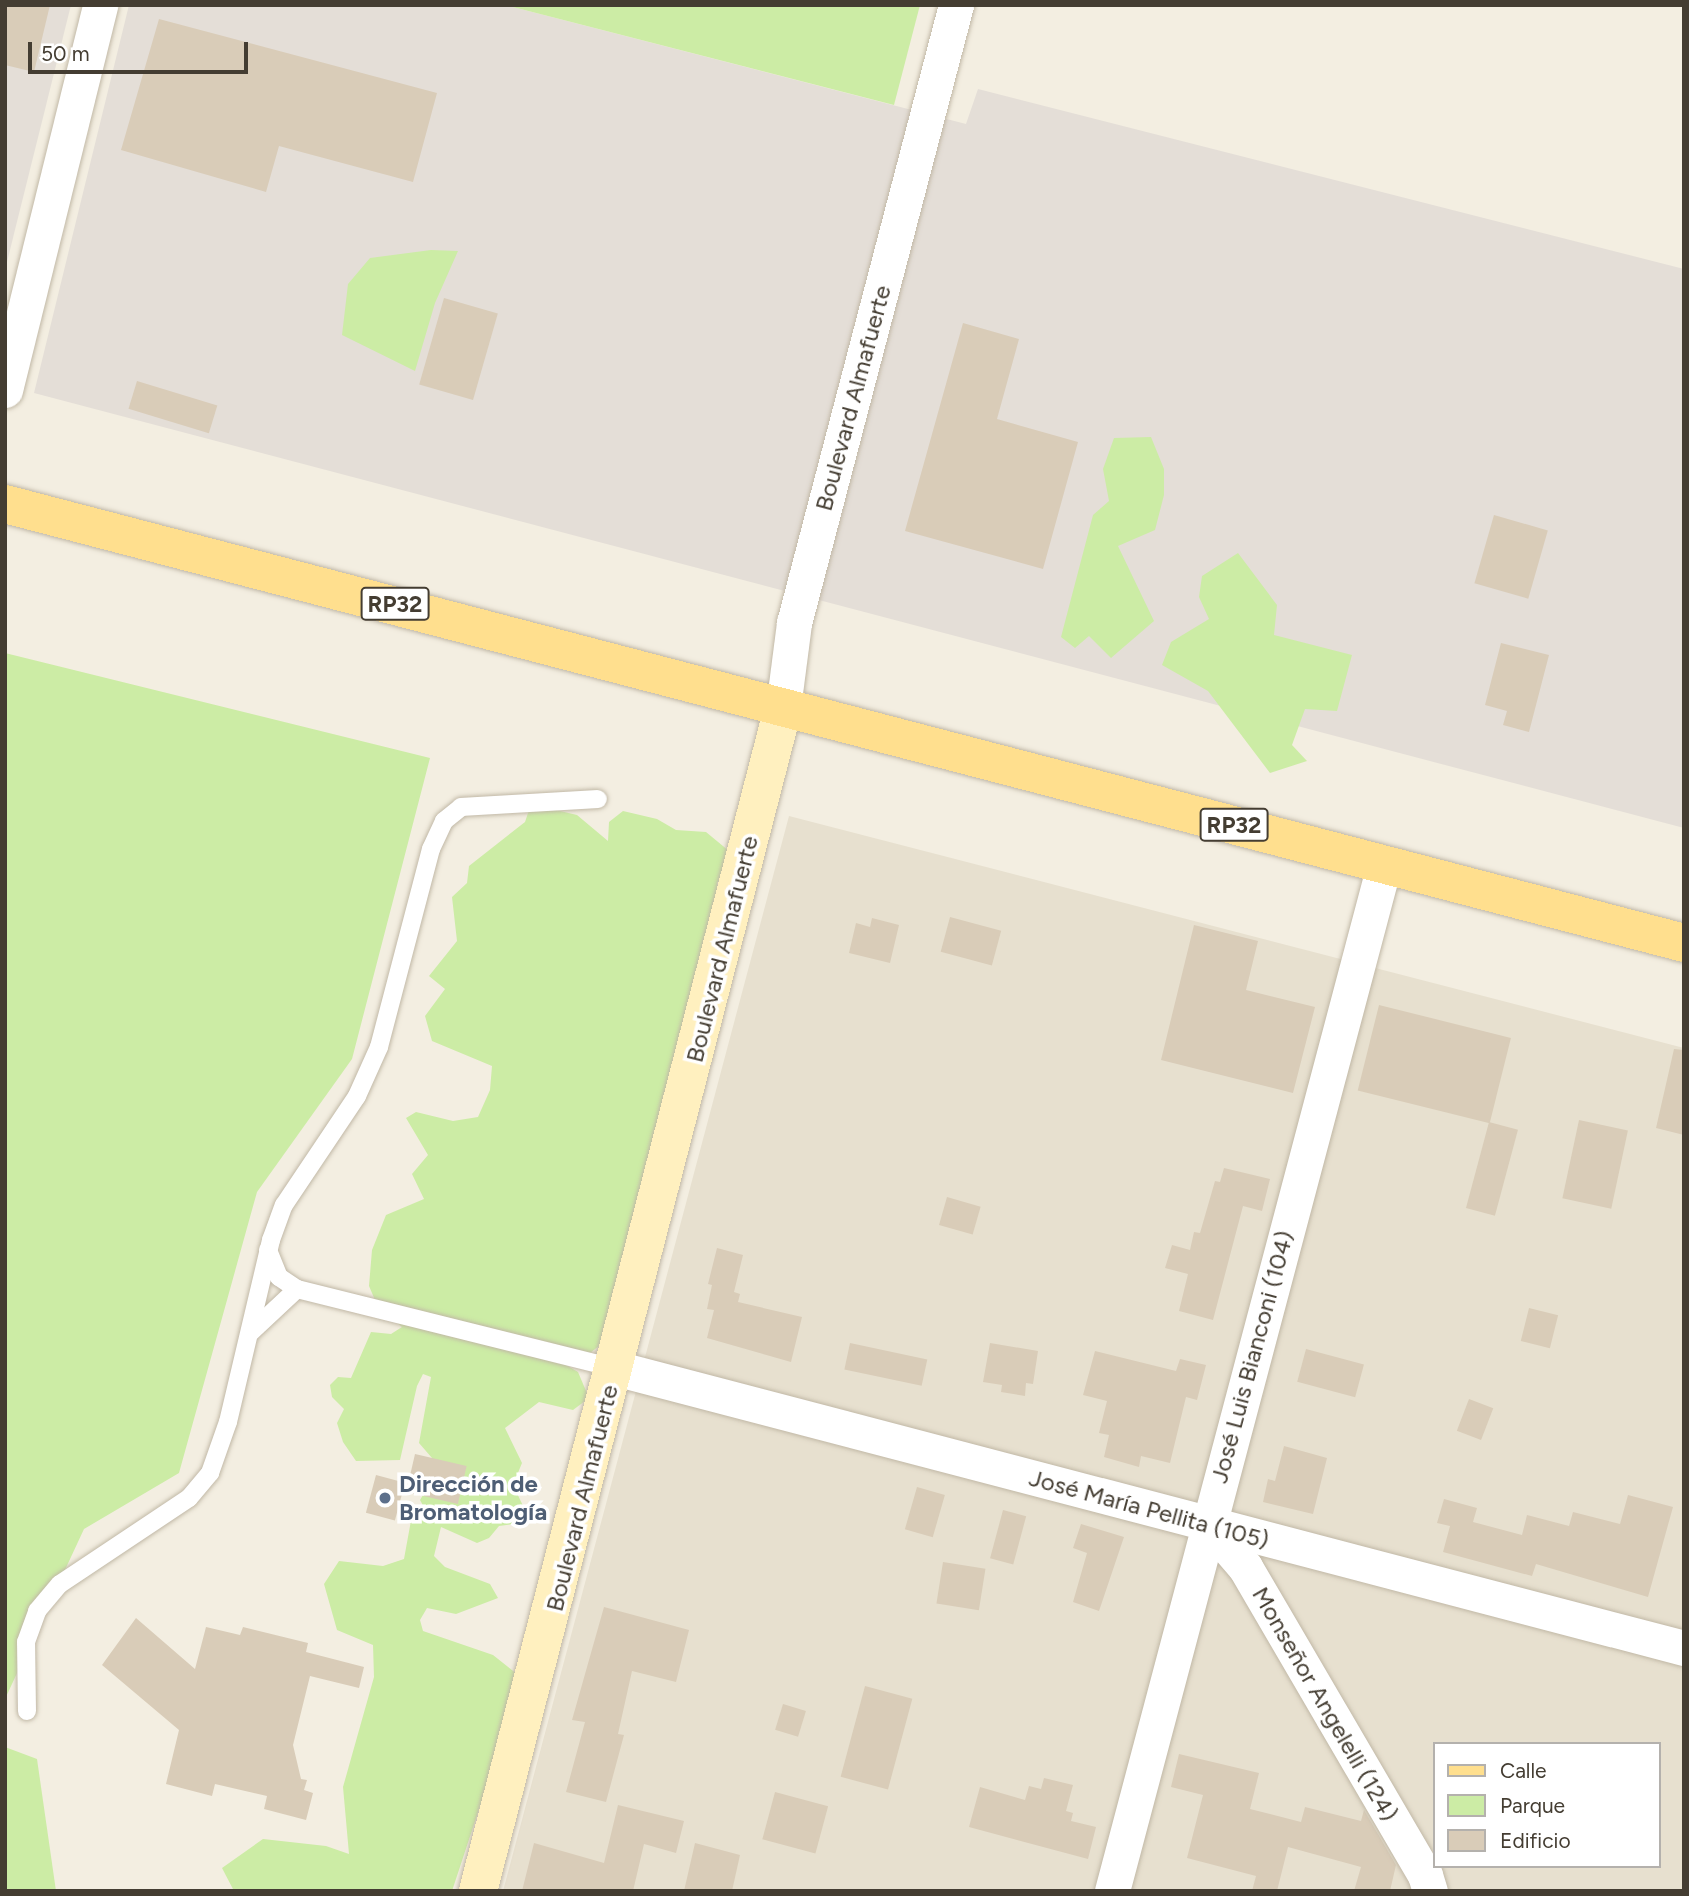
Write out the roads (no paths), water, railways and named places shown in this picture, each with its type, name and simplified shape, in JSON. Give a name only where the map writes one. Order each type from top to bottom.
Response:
[{"type":"main road","name":"RP32","points":[[5,504],[1684,943]]},
{"type":"main road","name":"Boulevard Almafuerte","points":[[478,1891],[783,708]]},
{"type":"street","points":[[5,390],[100,5]]},
{"type":"street","name":"Boulevard Almafuerte","points":[[783,708],[794,624],[956,5]]},
{"type":"street","name":"José Luis Bianconi (104)","points":[[1112,1891],[1384,865]]},
{"type":"street","name":"José María Pellita (105)","points":[[615,1367],[1684,1648]]},
{"type":"street","name":"Monseñor Angelelli (124)","points":[[1208,1524],[1245,1567],[1426,1875],[1430,1891]]},
{"type":"lane","points":[[27,1712],[26,1642],[37,1611],[60,1584],[189,1497],[210,1473],[228,1422],[268,1250],[284,1205],[357,1096],[379,1047],[430,849],[444,821],[461,807],[598,799]]},
{"type":"lane","points":[[268,1250],[279,1277],[297,1289],[615,1367]]},
{"type":"lane","points":[[248,1335],[297,1289]]},
{"type":"place","name":"Dirección de Bromatología","points":[[385,1498]]}]
